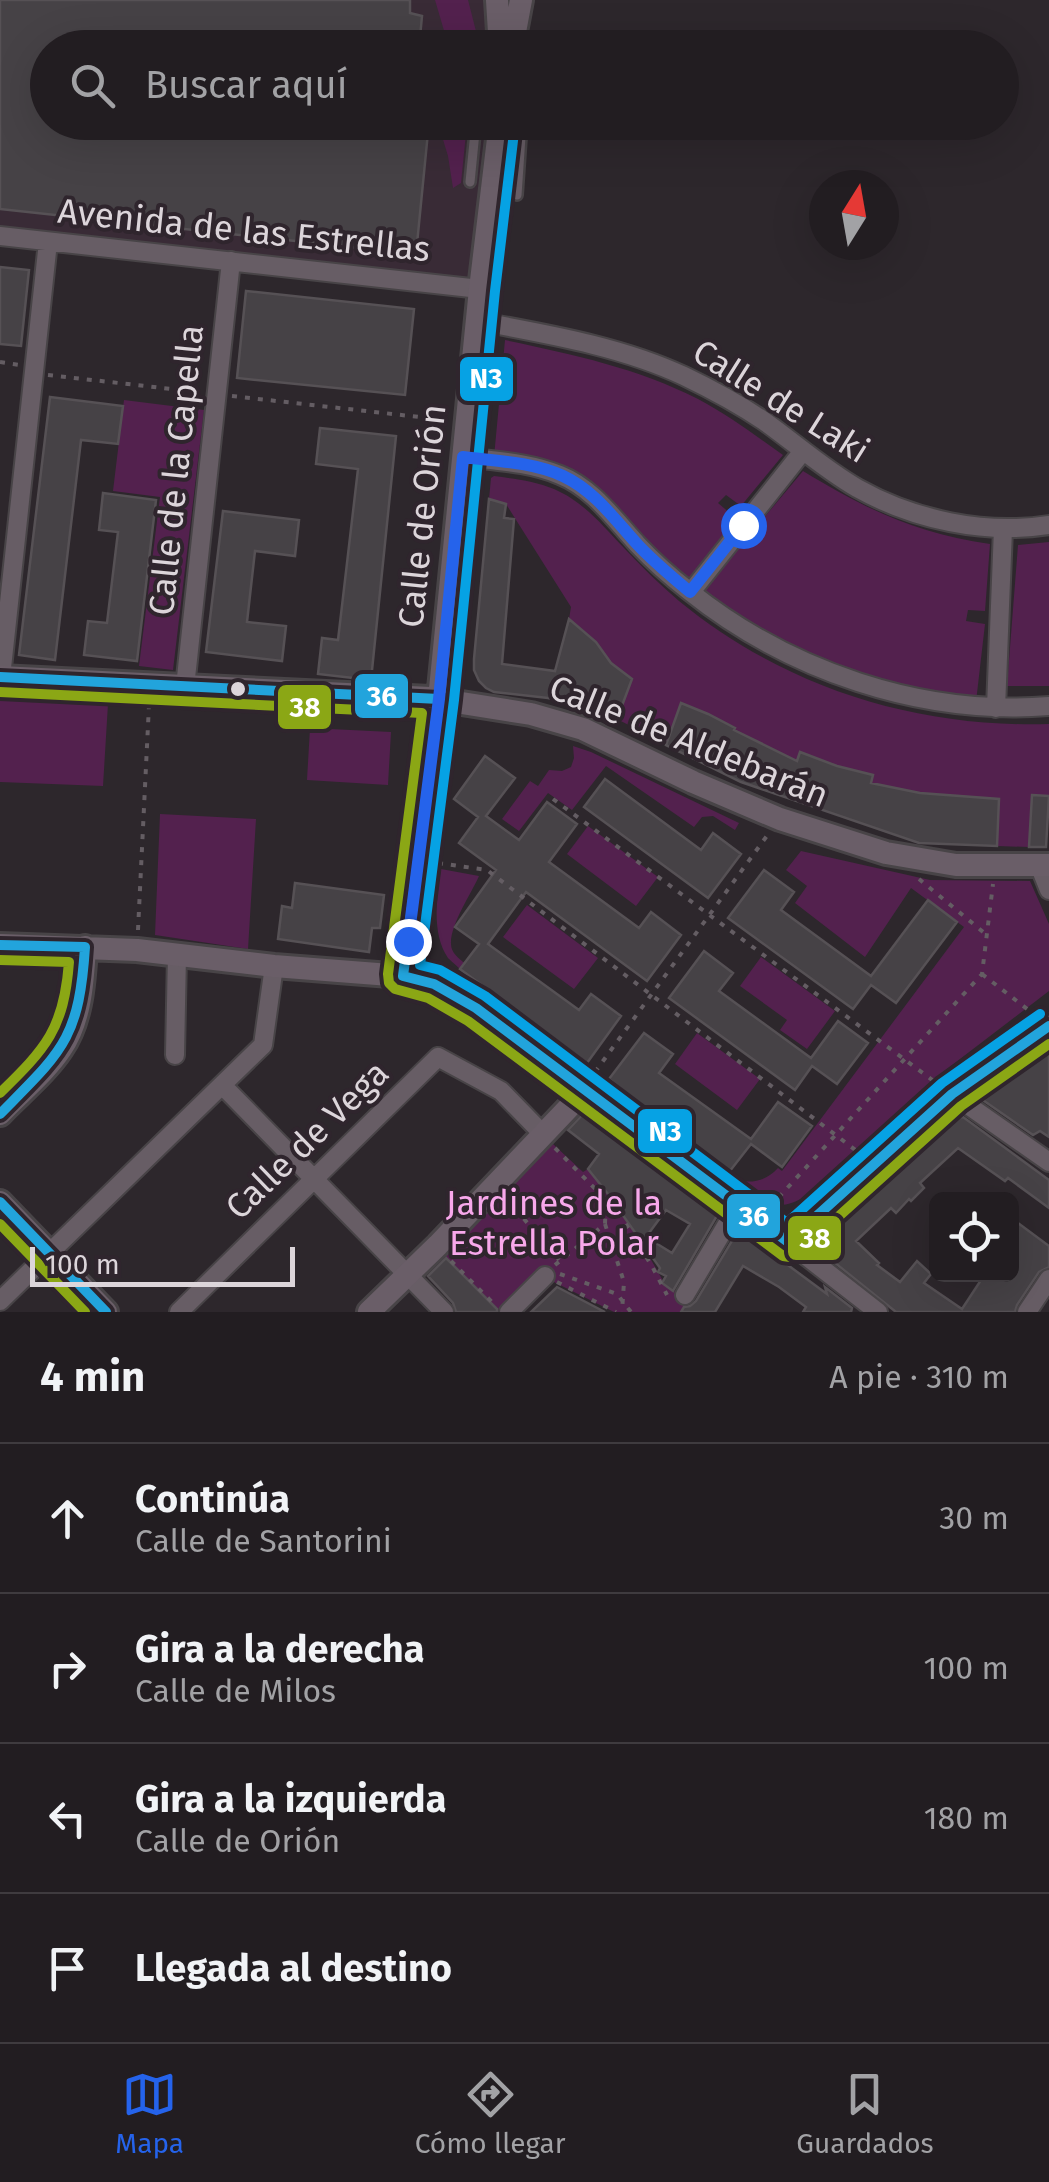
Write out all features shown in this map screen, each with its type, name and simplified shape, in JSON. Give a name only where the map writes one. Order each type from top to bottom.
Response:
[{"type":"street","points":[[487,0],[499,30]]},
{"type":"street","points":[[497,0],[502,30]]},
{"type":"street","points":[[509,30],[521,0]]},
{"type":"street","name":"Calle de Orión","points":[[403,976],[439,699],[498,140]]},
{"type":"street","name":"Avenida de las Estrellas","points":[[0,236],[480,289]]},
{"type":"street","points":[[0,677],[48,242]]},
{"type":"street","name":"Calle de la Capella","points":[[186,687],[230,261]]},
{"type":"street","name":"Calle de Laki","points":[[477,321],[655,363],[736,404],[854,486],[902,509],[1003,530],[1049,525]]},
{"type":"street","points":[[690,592],[803,451]]},
{"type":"street","points":[[463,457],[541,469],[579,485],[690,592],[753,636],[801,660],[848,678],[939,702],[996,708],[1049,706]]},
{"type":"street","points":[[996,708],[1003,530]]},
{"type":"street","name":"Calle de Aldebarán","points":[[0,677],[439,699],[531,714],[583,729],[780,819],[886,853],[956,864],[1044,865]]},
{"type":"street","points":[[1044,865],[1049,890]]},
{"type":"street","points":[[0,945],[137,950],[403,976],[434,984],[461,998],[583,1088],[878,1312]]},
{"type":"street","points":[[0,1114],[60,1051],[72,1030],[85,948]]},
{"type":"street","points":[[174,1055],[177,954]]},
{"type":"street","points":[[0,1301],[263,1045],[274,966]]},
{"type":"street","points":[[788,1242],[952,1094],[1044,1024]]},
{"type":"street","name":"Calle de Vega","points":[[178,1312],[438,1058],[501,1092],[543,1135]]},
{"type":"street","points":[[223,1086],[444,1312]]},
{"type":"street","points":[[369,1312],[527,1152],[583,1088]]},
{"type":"street","points":[[952,1094],[1049,1162]]},
{"type":"street","points":[[0,1202],[106,1312]]},
{"type":"street","points":[[679,1300],[739,1204]]},
{"type":"street","points":[[503,1310],[544,1276]]},
{"type":"street","points":[[1026,1312],[1049,1278]]},
{"type":"lane","points":[[470,182],[474,140]]},
{"type":"lane","points":[[517,195],[521,140]]},
{"type":"path","points":[[34,373],[466,423]]},
{"type":"path","points":[[137,950],[150,685]]},
{"type":"path","points":[[553,799],[952,1094]]},
{"type":"path","points":[[583,1088],[780,819]]},
{"type":"path","points":[[886,853],[988,936]]},
{"type":"path","points":[[418,860],[488,870],[875,1165]]},
{"type":"path","points":[[769,1208],[982,974],[992,884],[988,865]]},
{"type":"path","points":[[982,974],[1044,1024]]},
{"type":"path","points":[[543,1135],[619,1213],[653,1268],[679,1300]]},
{"type":"path","points":[[500,1191],[559,1260]]},
{"type":"path","points":[[544,1276],[619,1312],[624,1282],[605,1224],[606,1199]]},
{"type":"path","points":[[605,1224],[552,1269],[608,1290],[621,1297],[632,1312]]},
{"type":"path","points":[[441,1251],[503,1310]]},
{"type":"shaded area","points":[[0,0],[487,0],[495,30],[30,30],[30,140],[498,140],[480,289],[0,236]]},
{"type":"green space","points":[[435,0],[468,0],[476,30],[444,30]]},
{"type":"green space","points":[[443,140],[465,140],[461,183],[453,188]]},
{"type":"green space","points":[[505,340],[604,363],[675,388],[720,412],[783,455],[741,506],[726,495],[718,503],[752,532],[803,471],[893,518],[990,544],[985,611],[968,610],[966,621],[985,624],[976,702],[881,685],[756,632],[673,570],[594,490],[494,457]]},
{"type":"green space","points":[[124,400],[204,410],[173,670],[139,666],[160,497],[113,491]]},
{"type":"green space","points":[[494,476],[540,484],[574,500],[679,601],[762,657],[807,679],[900,710],[949,719],[1049,724],[1049,796],[1032,796],[1029,847],[997,846],[998,799],[920,793],[871,783],[872,775],[801,752],[797,761],[681,703],[667,745],[617,719],[631,679],[569,619],[571,607],[506,504],[489,499]]},
{"type":"green space","points":[[1049,542],[1049,686],[1007,686],[1018,545]]},
{"type":"green space","points":[[0,698],[108,704],[103,786],[0,782]]},
{"type":"green space","points":[[310,728],[391,732],[388,785],[307,780]]},
{"type":"green space","points":[[573,746],[739,823],[735,830],[713,816],[702,817],[694,827],[606,766],[572,810],[548,793],[519,831],[502,819],[530,781],[538,786],[549,770],[571,767]]},
{"type":"green space","points":[[160,814],[256,819],[248,949],[155,935]]},
{"type":"green space","points":[[588,826],[658,877],[636,906],[567,854]]},
{"type":"green space","points":[[801,851],[930,880],[1030,881],[1049,924],[1049,991],[939,1075],[806,1196],[778,1205],[739,1184],[761,1179],[778,1168],[782,1171],[964,927],[911,888],[865,957],[795,903],[807,886],[786,870]]},
{"type":"green space","points":[[441,869],[479,876],[452,936],[452,950],[464,963],[460,969],[448,958],[439,937]]},
{"type":"green space","points":[[527,905],[598,958],[574,989],[503,937]]},
{"type":"green space","points":[[761,957],[835,1011],[807,1049],[780,1030],[787,1020],[740,986]]},
{"type":"green space","points":[[697,1033],[760,1079],[737,1110],[675,1064]]},
{"type":"green space","name":"Jardines de la Estrella Polar","points":[[553,1144],[583,1172],[588,1169],[642,1244],[666,1286],[689,1300],[681,1312],[614,1312],[552,1281],[521,1312],[501,1312],[441,1253]]},
{"type":"building","points":[[0,0],[410,0],[410,13],[422,16],[421,30],[30,30],[30,140],[427,140],[416,254],[0,209]]},
{"type":"building","points":[[0,267],[29,270],[21,346],[0,344]]},
{"type":"building","points":[[246,291],[414,309],[405,395],[237,378]]},
{"type":"building","points":[[50,397],[123,406],[118,444],[81,440],[55,660],[19,655]]},
{"type":"building","points":[[320,428],[396,436],[371,680],[318,674],[322,638],[338,640],[358,469],[316,464]]},
{"type":"building","points":[[103,493],[156,500],[137,661],[84,655],[88,621],[107,623],[118,532],[99,530]]},
{"type":"building","points":[[489,499],[506,504],[504,518],[514,519],[502,664],[555,671],[569,619],[632,679],[617,719],[548,698],[494,692],[479,681],[474,659]]},
{"type":"building","points":[[223,511],[299,520],[295,556],[255,551],[247,622],[286,626],[282,661],[206,652]]},
{"type":"building","points":[[681,703],[797,761],[800,752],[873,775],[871,783],[920,793],[999,799],[997,846],[919,843],[741,782],[666,745]]},
{"type":"building","points":[[485,756],[515,778],[486,816],[519,840],[547,802],[577,824],[549,862],[639,928],[651,912],[681,935],[647,981],[526,892],[488,944],[579,1010],[591,994],[621,1016],[587,1063],[460,969],[479,944],[455,927],[496,870],[459,843],[478,817],[454,799]]},
{"type":"building","points":[[605,779],[701,850],[713,833],[741,854],[708,898],[584,807]]},
{"type":"building","points":[[1032,795],[1049,796],[1046,847],[1029,847]]},
{"type":"building","points":[[764,870],[794,892],[781,910],[871,976],[928,900],[957,922],[896,1003],[871,985],[853,1009],[728,918]]},
{"type":"building","points":[[295,883],[384,895],[380,928],[372,928],[369,952],[278,939],[282,906],[292,908]]},
{"type":"building","points":[[704,951],[733,973],[719,991],[811,1058],[838,1021],[868,1043],[837,1084],[812,1066],[795,1090],[669,998]]},
{"type":"building","points":[[644,1033],[673,1054],[659,1073],[751,1139],[778,1102],[812,1126],[782,1167],[751,1144],[726,1176],[609,1079]]},
{"type":"building","points":[[1049,1050],[1049,1137],[1040,1131],[1033,1135],[977,1096]]},
{"type":"building","points":[[584,1113],[718,1214],[673,1291],[662,1283],[666,1276],[658,1272],[660,1268],[588,1169],[599,1154],[568,1130]],"holes":[[[666,1210],[690,1224],[672,1253],[646,1237]]]},
{"type":"building","points":[[963,1117],[1049,1180],[1049,1208],[958,1148],[920,1183],[924,1188],[911,1201],[896,1213],[891,1208],[856,1241],[877,1265],[900,1282],[917,1261],[929,1272],[924,1283],[962,1309],[980,1282],[1019,1282],[1019,1224],[1049,1246],[1049,1267],[1039,1272],[1015,1312],[896,1312],[814,1246],[950,1118]]},
{"type":"building","points":[[739,1229],[827,1294],[825,1287],[852,1308],[851,1312],[803,1312],[806,1307],[743,1266],[715,1312],[681,1312],[696,1301]]},
{"type":"building","points":[[446,1258],[497,1312],[456,1312],[453,1303],[428,1276]]},
{"type":"building","points":[[557,1287],[605,1312],[531,1312]]},
{"type":"transit line","name":"N3","points":[[513,140],[454,700],[420,965],[440,970],[485,996],[787,1223],[942,1083],[1040,1014]]},
{"type":"transit line","name":"36","points":[[0,677],[439,699],[403,976],[434,984],[476,1008],[788,1242],[952,1094],[1049,1026]]},
{"type":"transit line","name":"38","points":[[0,692],[422,713],[389,983],[395,989],[428,998],[468,1021],[783,1256],[797,1254],[961,1106],[1049,1044]]},
{"type":"transit line","name":"36","points":[[0,945],[85,947],[78,1003],[64,1042],[0,1114]]},
{"type":"transit line","name":"38","points":[[0,960],[69,962],[63,1004],[50,1036],[0,1093]]},
{"type":"transit line","name":"36","points":[[0,1202],[106,1312]]},
{"type":"transit line","name":"38","points":[[0,1224],[85,1312]]},
{"type":"route","points":[[408,941],[439,699],[463,457],[522,464],[579,485],[690,592],[743,525]]}]
